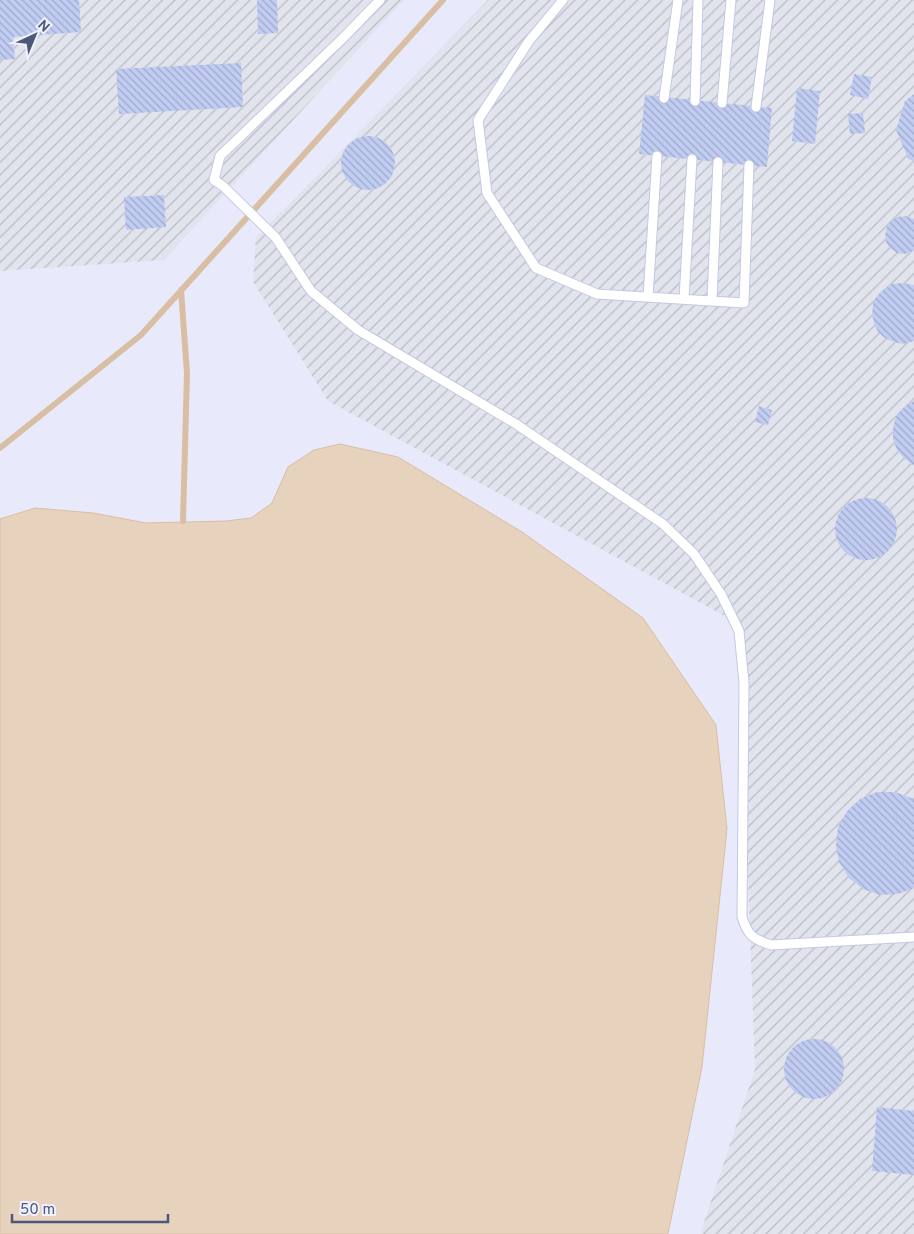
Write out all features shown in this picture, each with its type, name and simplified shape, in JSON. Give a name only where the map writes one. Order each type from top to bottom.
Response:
[{"type":"lane","points":[[380,0],[220,156],[214,180],[223,186],[276,238],[312,291],[358,330],[516,424],[664,524],[694,554],[721,594],[738,631],[744,683],[742,917],[746,930],[755,940],[771,945],[914,936]]},
{"type":"lane","points":[[563,0],[529,41],[478,120],[487,193],[536,268],[597,294],[744,302],[749,165]]},
{"type":"lane","points":[[664,98],[678,0]]},
{"type":"lane","points":[[695,101],[698,0]]},
{"type":"lane","points":[[722,104],[731,0]]},
{"type":"lane","points":[[756,107],[770,0]]},
{"type":"lane","points":[[648,297],[658,156]]},
{"type":"lane","points":[[684,299],[692,159]]},
{"type":"lane","points":[[712,300],[718,162]]},
{"type":"shaded area","points":[[0,0],[404,0],[164,260],[0,271]]},
{"type":"shaded area","points":[[488,0],[914,0],[914,1234],[700,1234],[755,1069],[742,714],[734,621],[328,401],[253,282],[256,238]]},
{"type":"shaded area","points":[[340,444],[398,457],[522,532],[643,618],[716,725],[727,829],[702,1067],[668,1234],[0,1234],[0,519],[35,508],[93,513],[146,523],[226,521],[251,518],[272,503],[288,467],[314,450]]},
{"type":"building","points":[[0,0],[79,0],[81,32],[13,37],[15,59],[0,60]]},
{"type":"building","points":[[257,0],[277,0],[278,33],[258,34]]},
{"type":"building","points":[[241,63],[243,107],[119,114],[116,69]]},
{"type":"building","points":[[854,74],[872,77],[868,99],[850,95]]},
{"type":"building","points":[[797,88],[820,91],[815,144],[792,141]]},
{"type":"building","points":[[914,94],[914,162],[908,158],[896,130],[905,101]]},
{"type":"building","points":[[645,95],[772,108],[767,167],[639,154]]},
{"type":"building","points":[[863,113],[865,133],[850,134],[848,114]]},
{"type":"building","points":[[368,136],[378,138],[387,144],[393,153],[395,163],[393,173],[387,182],[378,188],[368,190],[358,188],[349,182],[343,173],[341,163],[343,153],[349,144],[358,138]]},
{"type":"building","points":[[164,195],[166,227],[126,230],[124,197]]},
{"type":"building","points":[[905,216],[914,219],[914,251],[904,254],[897,253],[890,248],[886,242],[885,235],[891,221],[897,217]]},
{"type":"building","points":[[892,284],[914,285],[914,341],[903,344],[885,338],[878,332],[872,314],[873,304],[877,296]]},
{"type":"building","points":[[914,401],[914,466],[897,450],[893,439],[893,428],[896,417],[902,409]]},
{"type":"building","points":[[759,406],[772,410],[768,425],[755,422]]},
{"type":"building","points":[[866,498],[878,501],[888,507],[894,517],[897,529],[894,541],[888,551],[878,557],[866,560],[854,557],[844,551],[838,541],[835,529],[838,517],[844,507],[854,501]]},
{"type":"building","points":[[877,792],[895,792],[914,799],[914,888],[898,894],[880,895],[863,889],[849,878],[839,862],[836,845],[838,827],[847,811],[860,799]]},
{"type":"building","points":[[814,1039],[831,1044],[839,1052],[844,1069],[839,1086],[831,1094],[814,1099],[797,1094],[789,1086],[784,1069],[789,1052],[797,1044]]},
{"type":"building","points":[[877,1107],[914,1111],[914,1175],[872,1171]]},
{"type":"waterway","points":[[0,448],[141,335],[443,0]]},
{"type":"waterway","points":[[181,290],[187,373],[183,521]]}]
